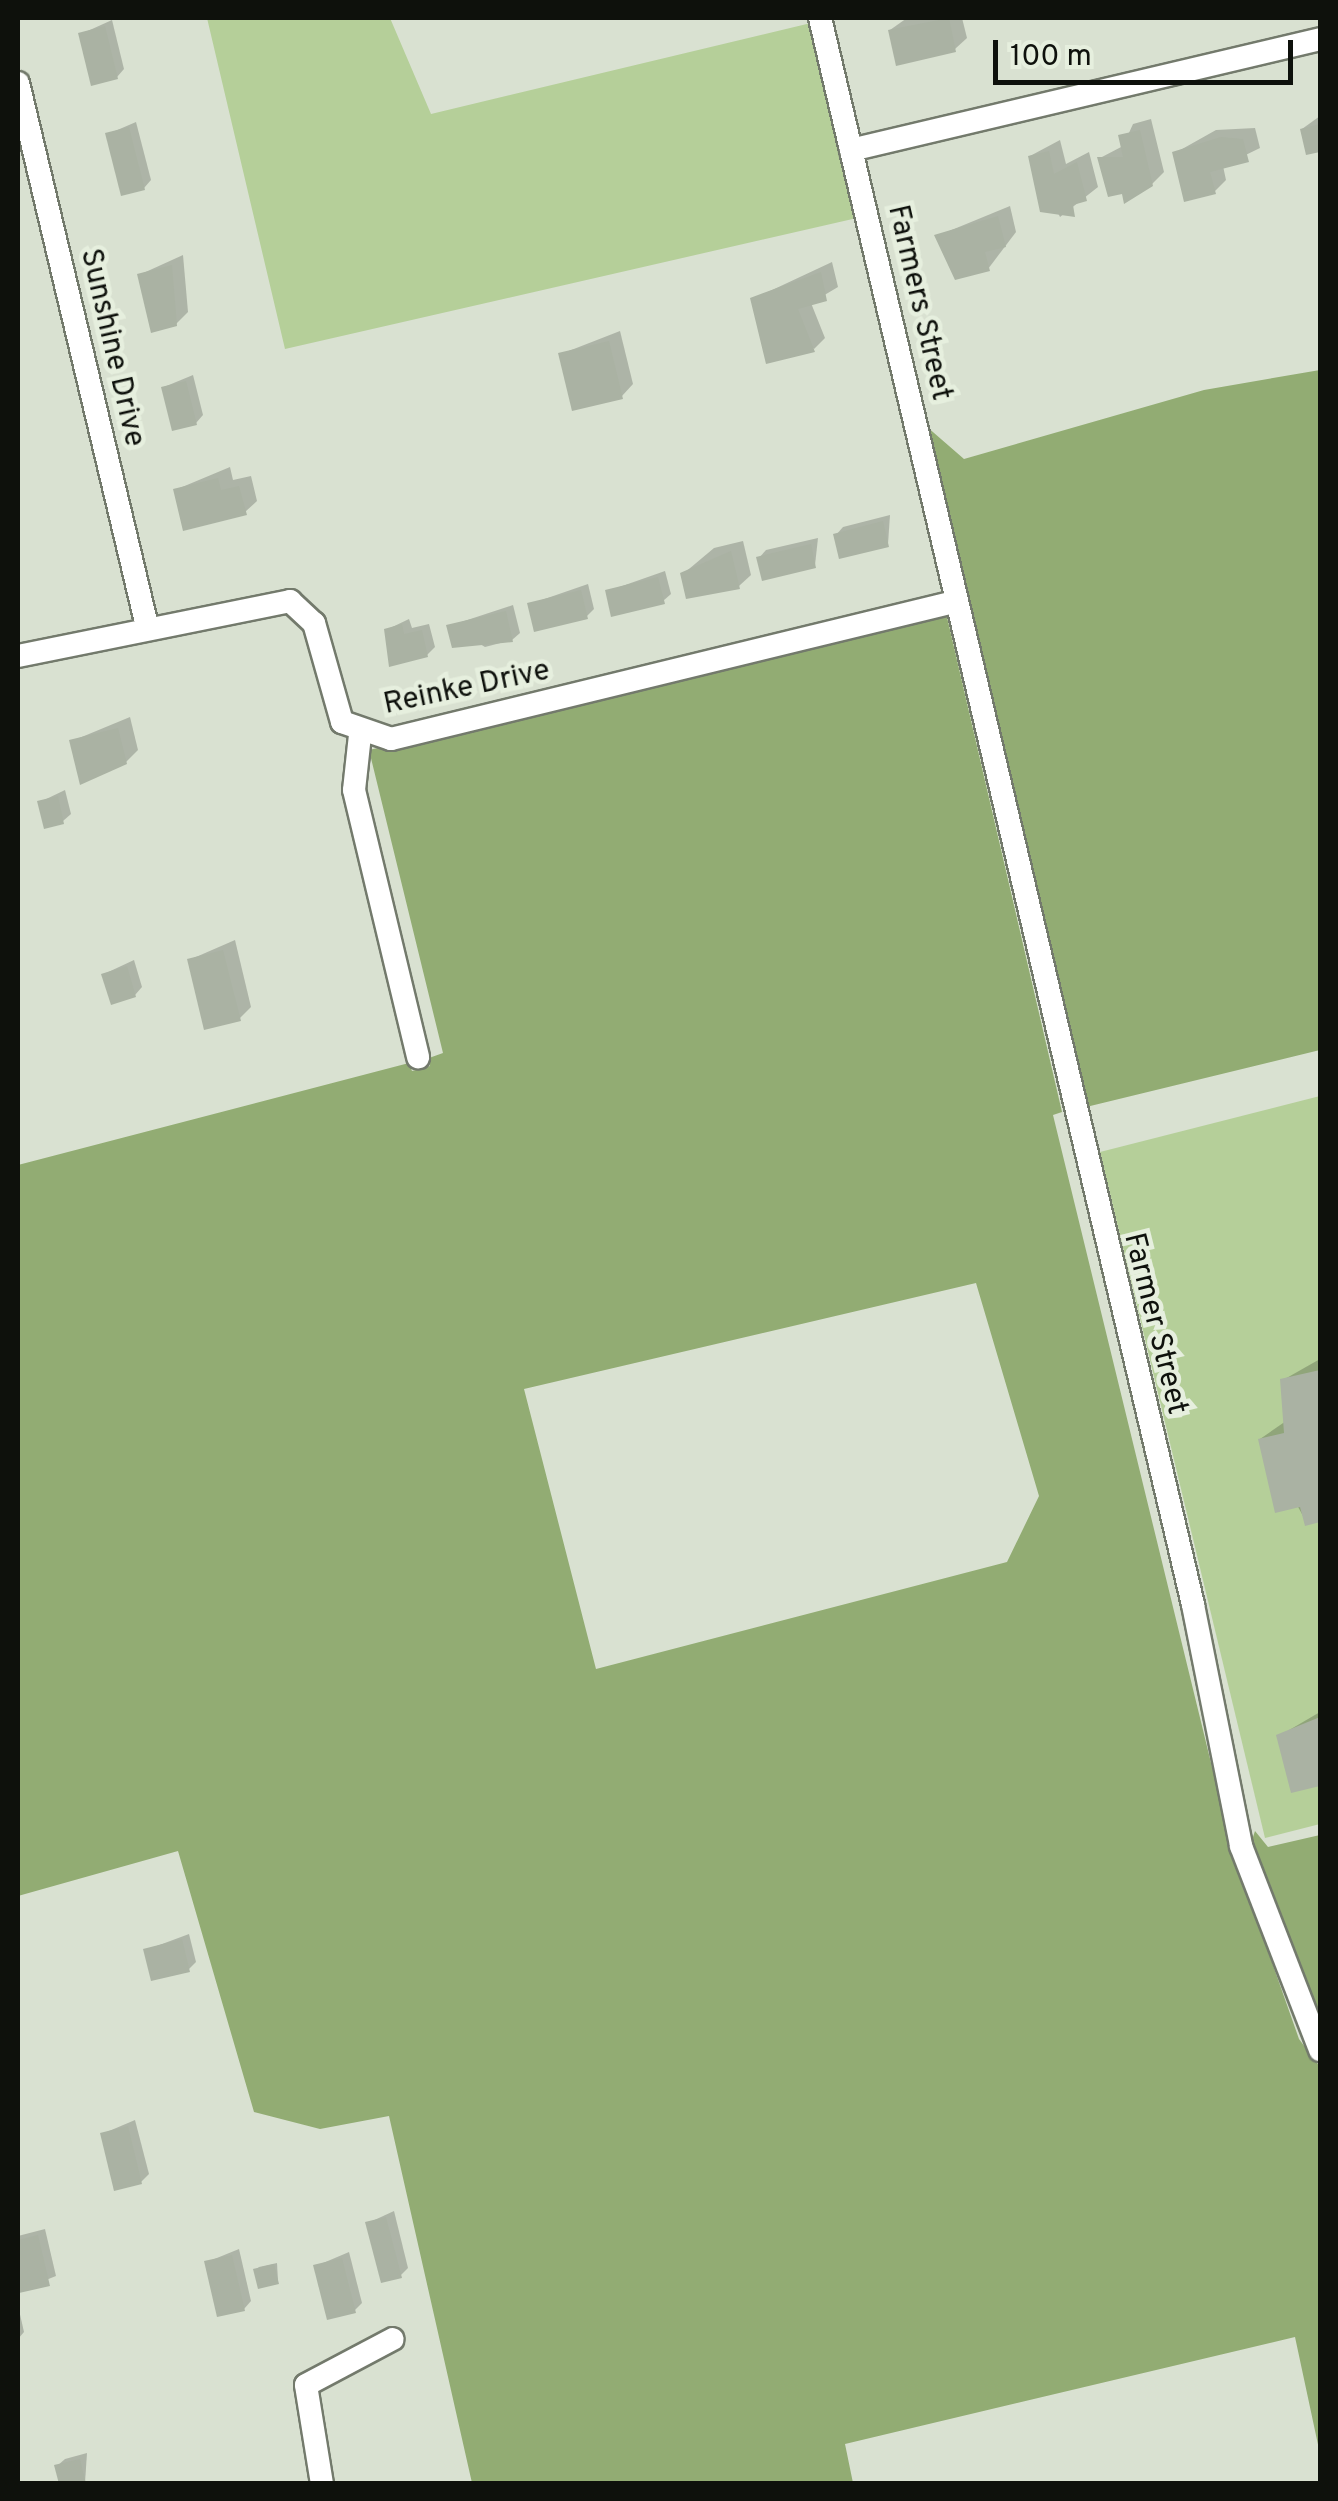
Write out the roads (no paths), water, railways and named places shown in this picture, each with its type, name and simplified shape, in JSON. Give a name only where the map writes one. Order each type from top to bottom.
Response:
[{"type":"street","name":"Farmers Street","points":[[820,18],[954,602]]},
{"type":"street","points":[[851,150],[1320,39]]},
{"type":"street","name":"Sunshine Drive","points":[[18,83],[147,626]]},
{"type":"street","name":"Reinke Drive","points":[[18,656],[147,626],[290,601],[314,624],[335,709],[360,736],[391,740],[954,602]]},
{"type":"street","name":"Farmer Street","points":[[954,602],[1193,1605],[1241,1846],[1320,2050]]},
{"type":"street","points":[[360,736],[354,790],[418,1057]]},
{"type":"street","points":[[322,2484],[306,2385],[392,2339]]}]
